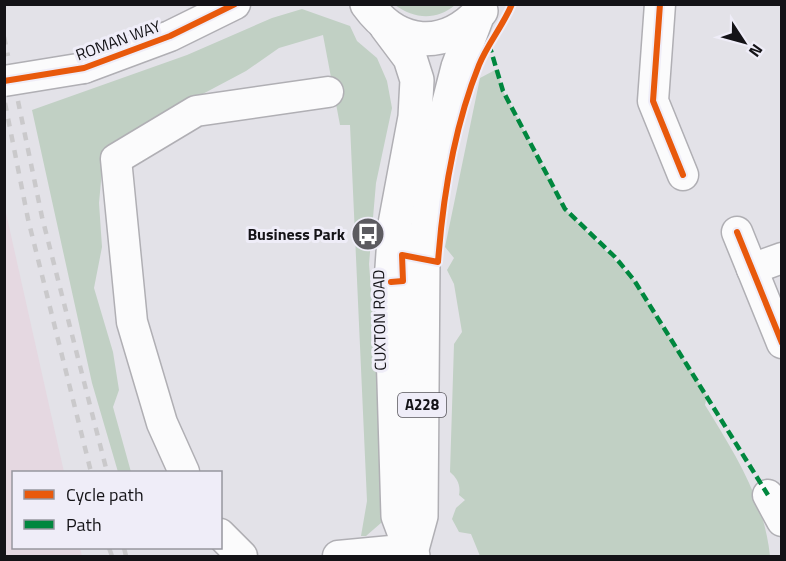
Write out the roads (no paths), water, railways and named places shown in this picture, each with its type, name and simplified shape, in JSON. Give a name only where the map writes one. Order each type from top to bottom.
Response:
[{"type":"main road","points":[[376,15],[406,36],[436,38],[458,30],[482,9]]},
{"type":"main road","name":"A228","points":[[412,553],[421,516],[423,260],[430,200],[454,81],[482,9]]},
{"type":"main road","name":"CUXTON ROAD","points":[[376,15],[410,58],[417,80],[415,117],[395,224],[391,282],[398,516],[412,553]]},
{"type":"street","name":"ROMAN WAY","points":[[4,81],[84,68],[170,36],[235,4]]},
{"type":"street","points":[[660,4],[653,101],[683,175]]},
{"type":"street","points":[[184,471],[162,423],[132,322],[116,159],[196,111],[328,92]]},
{"type":"street","points":[[737,232],[782,343]]},
{"type":"street","points":[[752,269],[782,258]]},
{"type":"street","points":[[222,536],[242,556]]},
{"type":"street","points":[[338,556],[412,553]]},
{"type":"railway","points":[[4,37],[8,56]]},
{"type":"railway","points":[[18,101],[42,217],[107,471]]},
{"type":"railway","points":[[5,103],[28,219],[91,471]]},
{"type":"railway","points":[[109,549],[112,556]]},
{"type":"railway","points":[[124,549],[126,556]]},
{"type":"place","name":"Business Park","points":[[368,234]]}]
